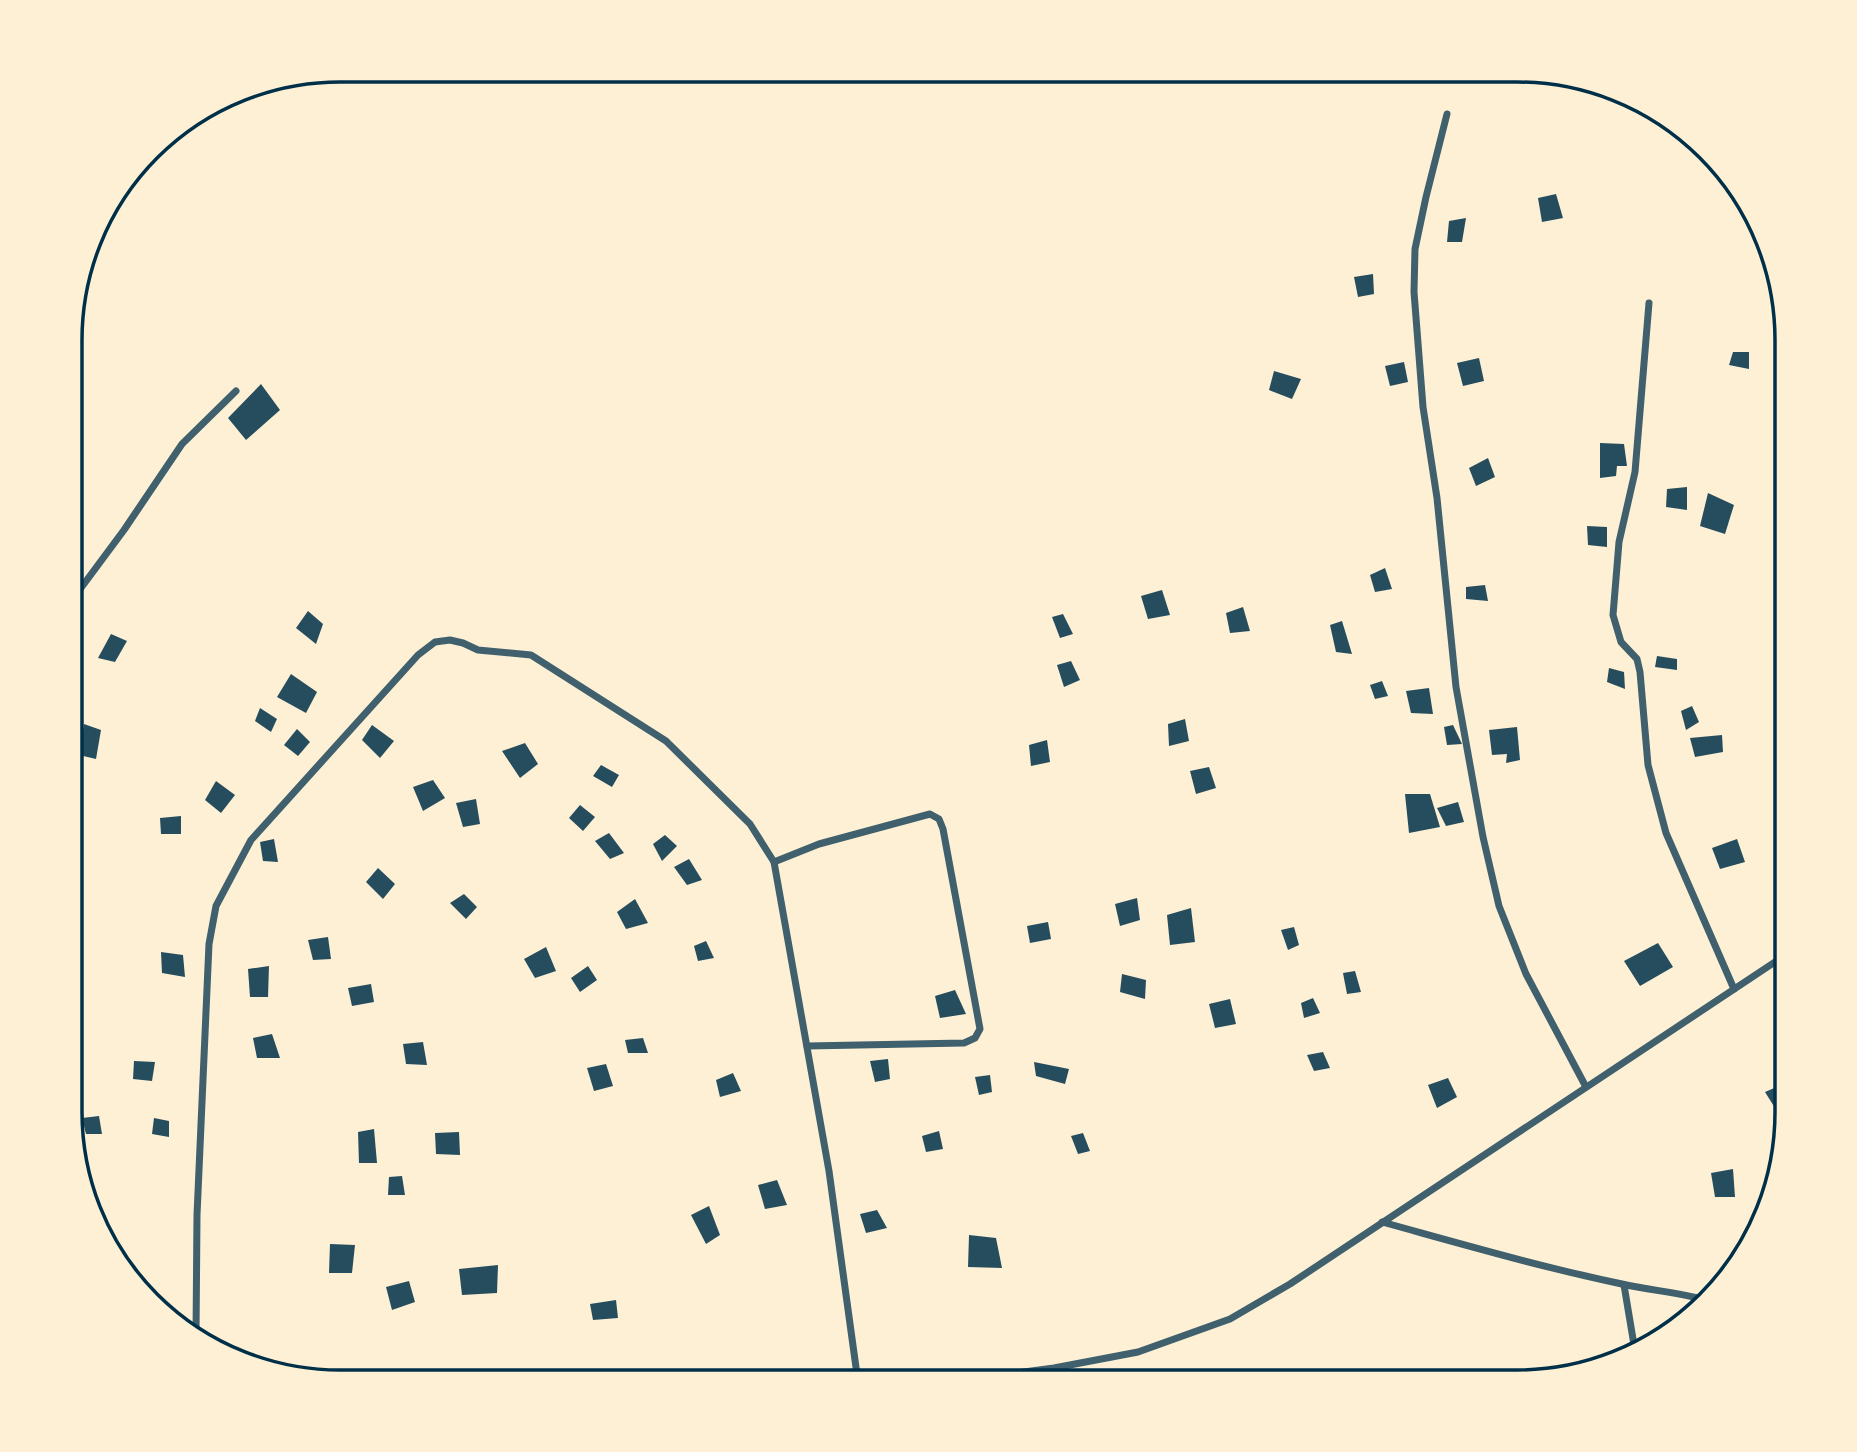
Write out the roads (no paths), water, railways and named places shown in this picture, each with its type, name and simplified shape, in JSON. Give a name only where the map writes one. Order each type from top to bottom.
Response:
[{"type":"street","points":[[1447,114],[1415,249],[1414,292],[1423,407],[1437,498],[1456,687],[1483,837],[1499,906],[1526,974],[1586,1087]]},
{"type":"street","points":[[1649,303],[1635,472],[1619,542],[1613,615],[1616,630],[1622,642],[1637,659],[1640,671],[1648,765],[1667,833],[1734,989]]},
{"type":"street","points":[[82,587],[182,444],[236,391]]},
{"type":"street","points":[[196,1325],[197,1215],[209,958],[216,906],[251,840],[418,655],[435,642],[450,640],[478,650],[531,655],[666,741],[750,824],[775,862],[828,1171],[856,1370]]},
{"type":"street","points":[[775,862],[818,844],[930,814],[939,818],[980,1030],[975,1038],[964,1043],[807,1046]]},
{"type":"street","points":[[1039,1370],[1138,1352],[1230,1319],[1290,1284],[1775,962]]},
{"type":"street","points":[[1382,1222],[1527,1262],[1624,1285],[1696,1297]]},
{"type":"street","points":[[1624,1285],[1634,1341]]}]
